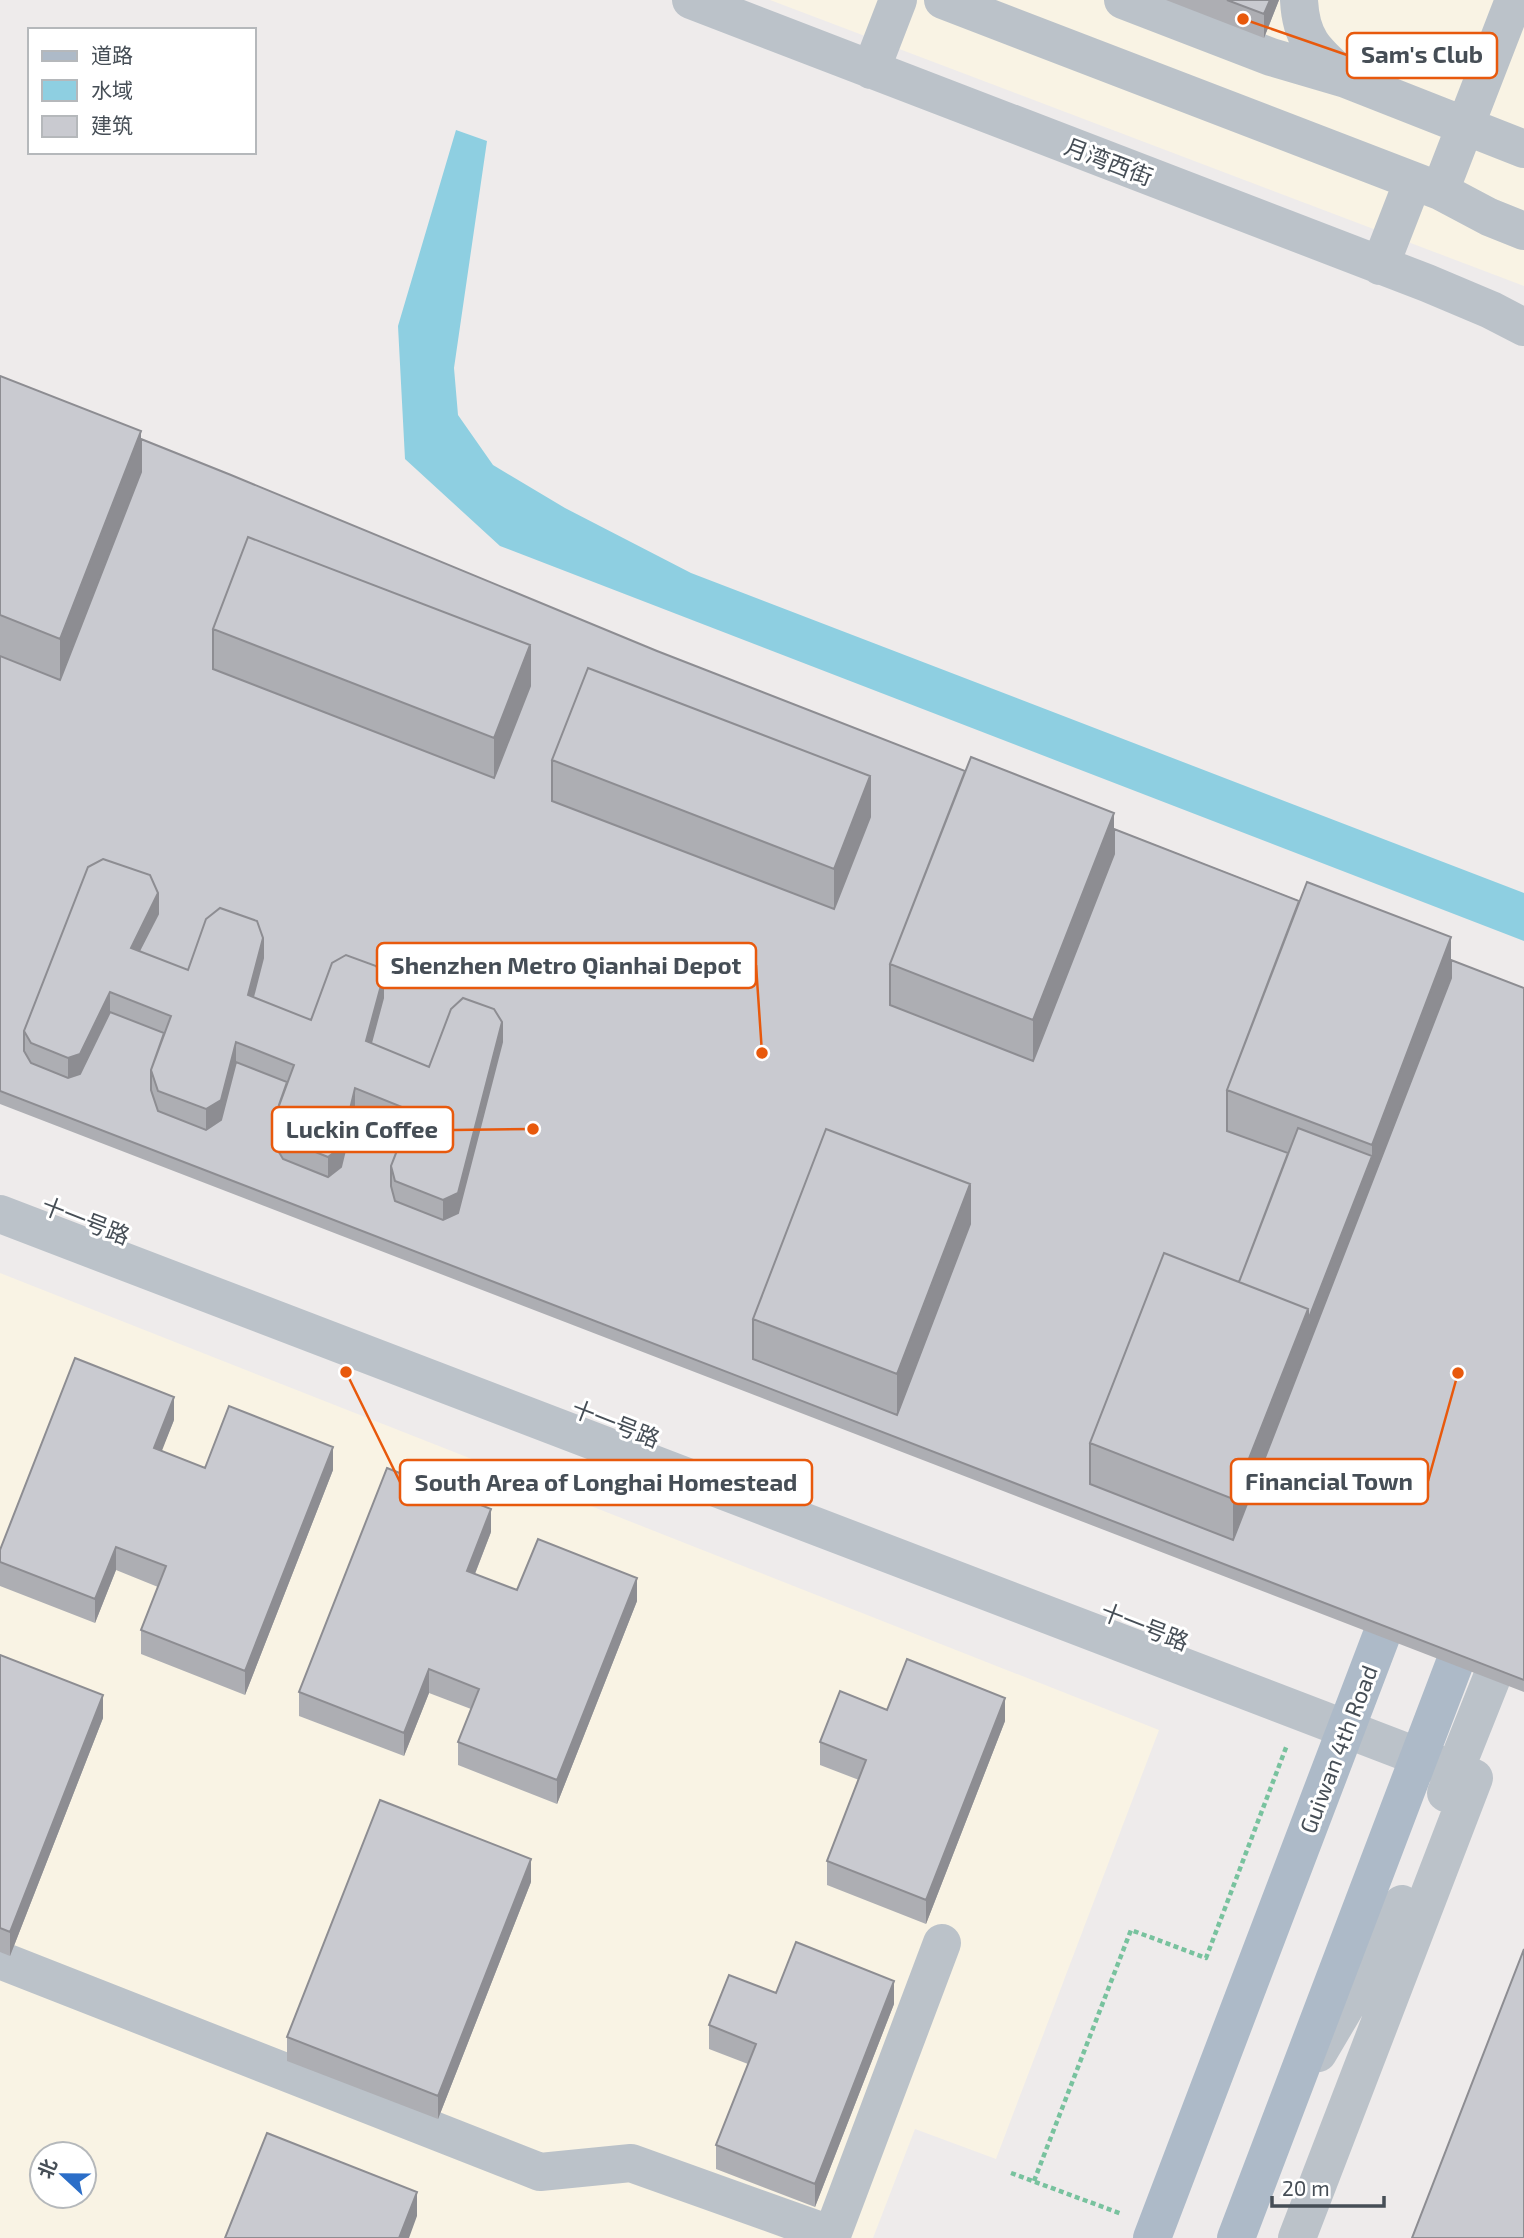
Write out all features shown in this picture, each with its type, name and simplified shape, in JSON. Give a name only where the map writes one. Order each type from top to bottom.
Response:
[{"type":"main road","name":"Guiwan 4th Road","points":[[1143,2229],[1412,1557]]},
{"type":"main road","points":[[1236,2238],[1484,1586]]},
{"type":"street","name":"月湾西街","points":[[691,0],[1380,265],[1491,310],[1524,327]]},
{"type":"street","points":[[871,70],[898,0]]},
{"type":"street","points":[[943,0],[1426,186],[1524,231]]},
{"type":"street","points":[[1123,0],[1271,57],[1346,79],[1524,149]]},
{"type":"street","points":[[1299,0],[1305,37],[1317,53],[1346,79]]},
{"type":"street","points":[[1380,265],[1426,186],[1490,63],[1511,0]]},
{"type":"street","points":[[1462,124],[1511,0]]},
{"type":"street","name":"十一号路","points":[[0,1186],[1463,1748]]},
{"type":"street","points":[[0,1214],[1474,1777],[1297,2238]]},
{"type":"street","points":[[1285,2108],[1395,1920],[1524,1597]]},
{"type":"street","points":[[0,1960],[540,2172],[631,2162],[832,2235],[942,1943]]},
{"type":"path","points":[[1034,2181],[1131,1930],[1206,1958],[1309,1689]]},
{"type":"path","points":[[1011,2173],[1143,2229]]},
{"type":"shaded area","points":[[770,0],[1524,0],[1524,286]]},
{"type":"shaded area","points":[[0,1273],[1159,1730],[996,2159],[915,2129],[873,2238],[0,2238]]},
{"type":"water","points":[[456,130],[487,141],[454,368],[458,415],[493,465],[565,508],[691,573],[1524,893],[1524,941],[500,546],[405,459],[398,326]]},
{"type":"building","points":[[1227,0],[1270,0],[1264,14]]},
{"type":"building","points":[[0,376],[141,431],[60,639],[0,615]]},
{"type":"building","points":[[141,439],[657,651],[965,771],[890,964],[890,1005],[1033,1061],[1114,854],[1114,829],[1299,901],[1227,1090],[1227,1131],[1288,1153],[1239,1282],[1164,1253],[1090,1443],[1090,1484],[1233,1540],[1451,978],[1451,960],[1524,988],[1524,1680],[0,1091],[0,656],[60,680],[141,472]],"holes":[[[248,537],[530,645],[530,686],[494,778],[213,669],[213,629]],[[588,668],[870,776],[870,817],[834,909],[552,801],[552,760]],[[103,859],[150,875],[158,893],[158,914],[139,951],[188,970],[206,919],[220,908],[257,921],[263,938],[263,958],[253,997],[311,1020],[332,963],[346,955],[376,966],[383,978],[383,998],[371,1043],[429,1067],[451,1009],[463,998],[494,1009],[502,1022],[502,1042],[458,1213],[443,1220],[395,1201],[391,1186],[391,1166],[406,1128],[355,1109],[341,1167],[328,1177],[283,1159],[273,1142],[273,1122],[287,1082],[236,1062],[221,1120],[206,1130],[158,1111],[151,1090],[151,1070],[164,1033],[110,1012],[80,1074],[68,1078],[31,1063],[24,1051],[24,1031],[88,867]],[[826,1129],[970,1184],[970,1224],[897,1415],[753,1359],[753,1319]]]},
{"type":"building","points":[[248,537],[530,645],[494,738],[213,629]]},
{"type":"building","points":[[588,668],[870,776],[834,869],[552,760]]},
{"type":"building","points":[[971,757],[1114,813],[1033,1020],[890,964]]},
{"type":"building","points":[[103,859],[150,875],[158,893],[131,948],[188,970],[206,919],[220,908],[257,921],[263,938],[248,995],[311,1020],[332,963],[346,955],[376,966],[383,978],[366,1041],[429,1067],[451,1009],[463,998],[494,1009],[502,1022],[458,1193],[443,1200],[395,1181],[391,1166],[412,1111],[355,1088],[341,1147],[328,1157],[283,1139],[273,1122],[294,1065],[236,1042],[221,1100],[206,1109],[158,1091],[151,1070],[171,1016],[110,992],[80,1054],[68,1058],[31,1043],[24,1031],[88,867]]},
{"type":"building","points":[[1307,882],[1451,937],[1372,1145],[1227,1090]]},
{"type":"building","points":[[1298,1128],[1372,1156],[1308,1320],[1308,1309],[1239,1282]]},
{"type":"building","points":[[826,1129],[970,1184],[897,1374],[753,1319]]},
{"type":"building","points":[[1164,1253],[1308,1309],[1233,1499],[1090,1443]]},
{"type":"building","points":[[75,1358],[174,1397],[154,1448],[205,1468],[229,1406],[333,1447],[245,1671],[141,1630],[166,1566],[116,1547],[95,1599],[0,1562],[0,1550]]},
{"type":"building","points":[[387,1468],[491,1509],[467,1571],[517,1590],[538,1539],[637,1578],[557,1780],[458,1742],[479,1689],[429,1669],[404,1733],[299,1692]]},
{"type":"building","points":[[0,1655],[103,1695],[10,1932],[0,1928]]},
{"type":"building","points":[[907,1659],[1005,1698],[926,1900],[827,1861],[866,1760],[820,1742],[840,1691],[887,1710]]},
{"type":"building","points":[[380,1800],[531,1859],[438,2096],[287,2037]]},
{"type":"building","points":[[796,1942],[894,1981],[815,2184],[716,2145],[756,2044],[709,2025],[729,1975],[776,1993]]},
{"type":"building","points":[[1524,1949],[1524,2238],[1412,2238]]},
{"type":"building","points":[[267,2133],[417,2192],[399,2238],[225,2238]]},
{"type":"place","name":"Sam's Club","points":[[1243,19]]},
{"type":"place","name":"Shenzhen Metro Qianhai Depot","points":[[762,1053]]},
{"type":"place","name":"Luckin Coffee","points":[[533,1129]]},
{"type":"place","name":"South Area of Longhai Homestead","points":[[346,1372]]},
{"type":"place","name":"Financial Town","points":[[1458,1373]]}]
